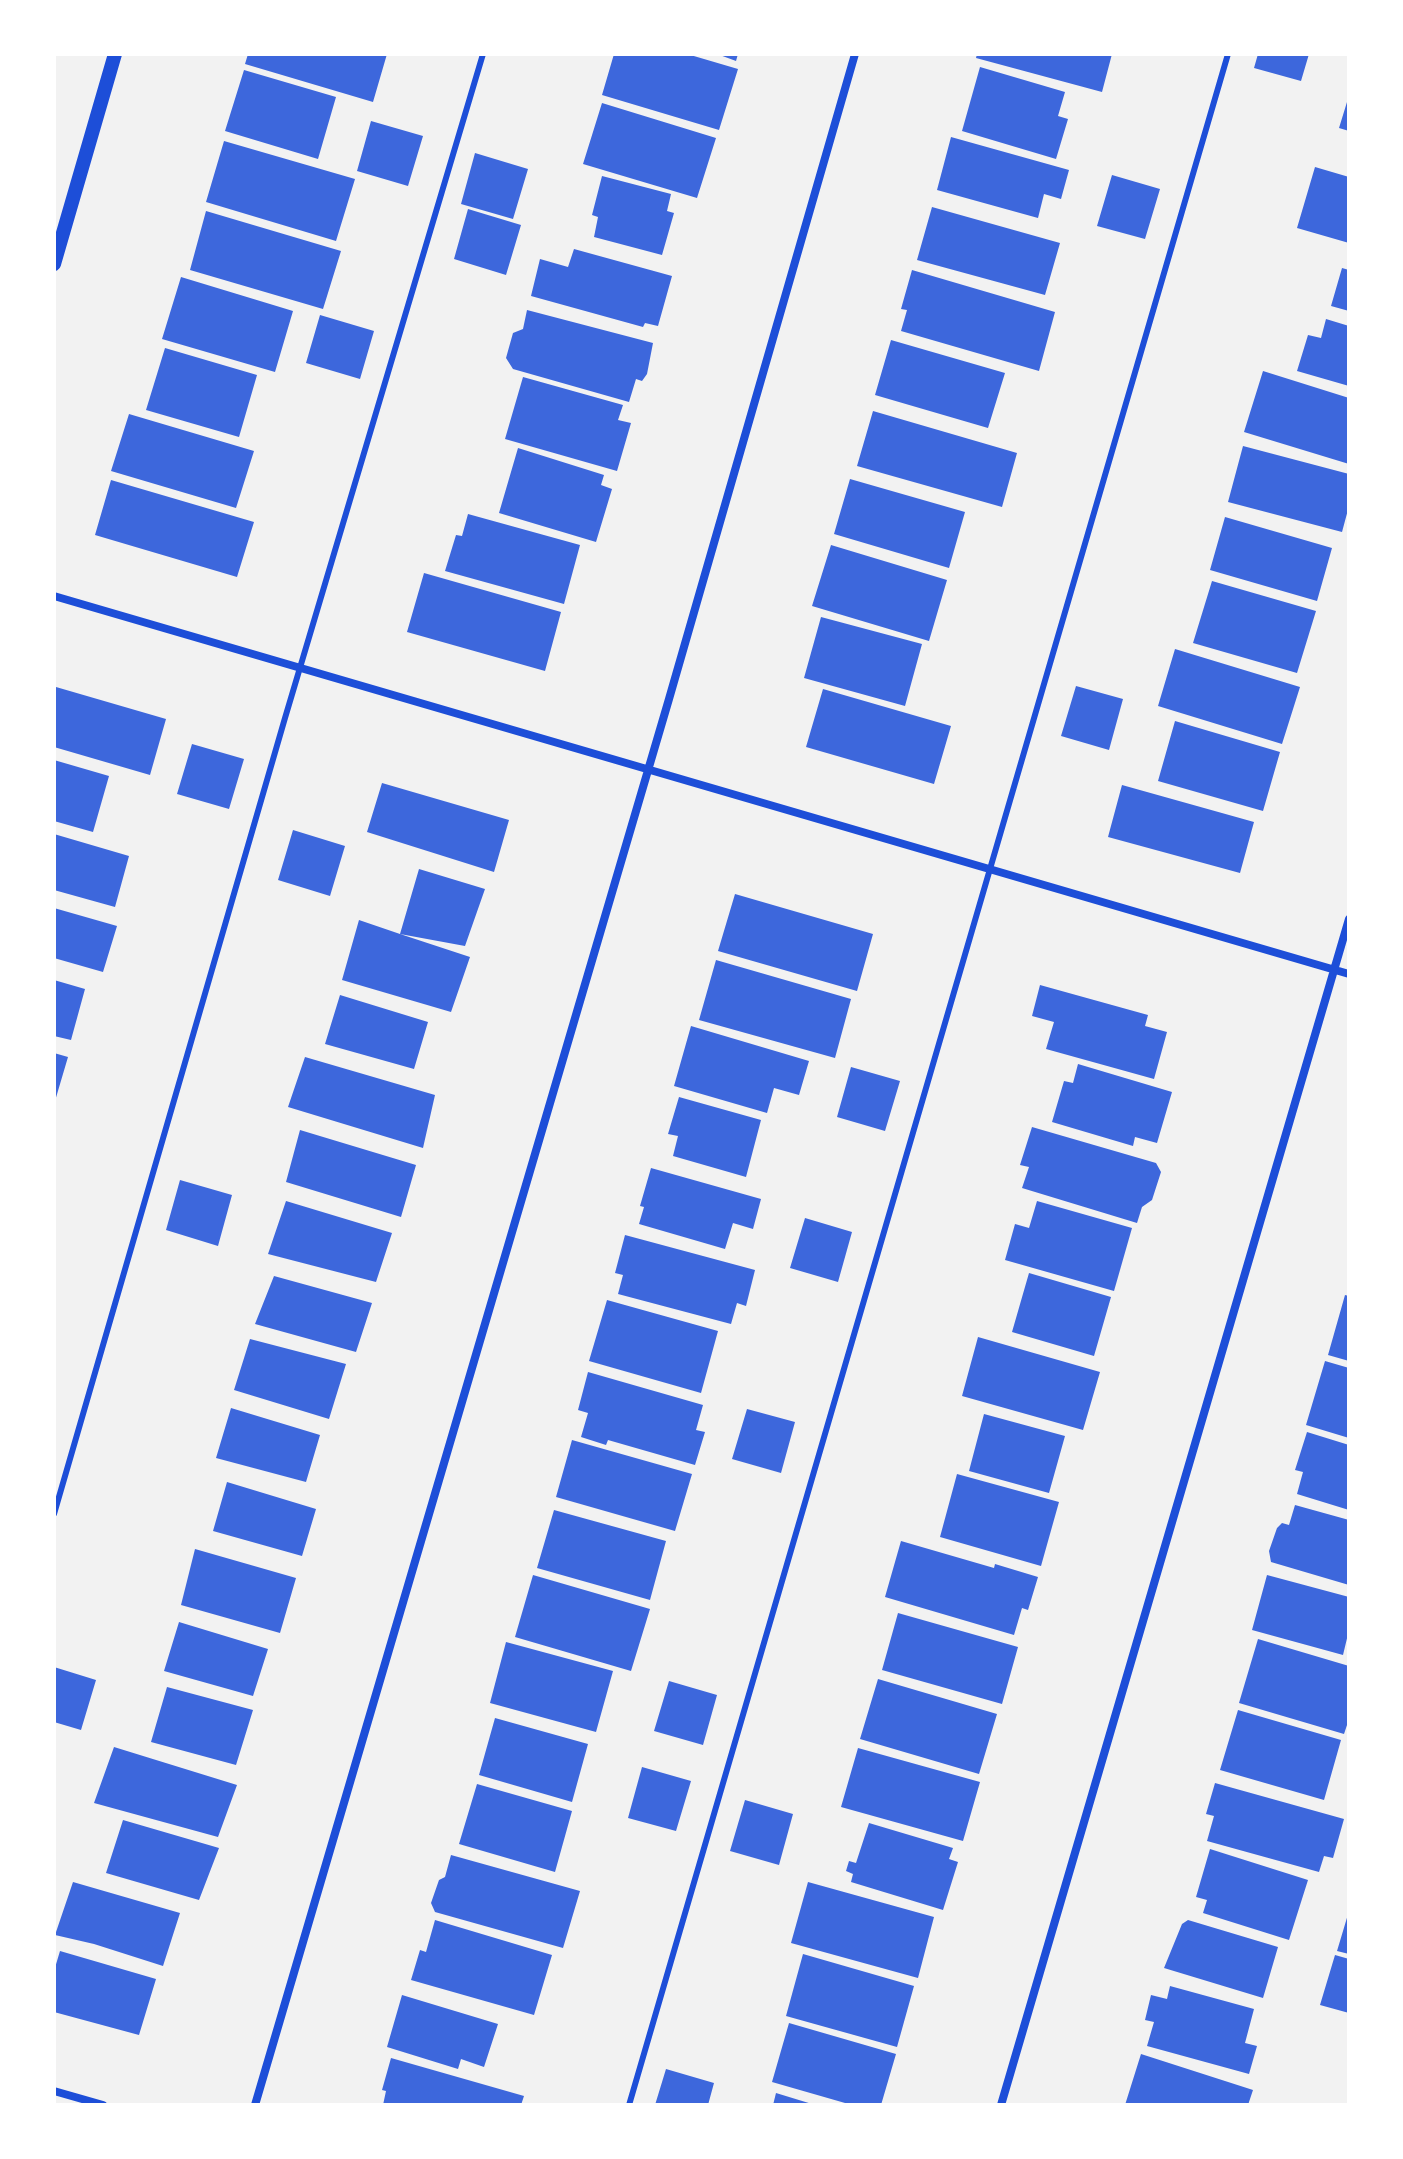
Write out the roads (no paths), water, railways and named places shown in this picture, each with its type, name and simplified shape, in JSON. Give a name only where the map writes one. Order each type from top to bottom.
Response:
[{"type":"street","points":[[54,264],[115,54]]},
{"type":"street","points":[[255,2105],[855,54]]},
{"type":"street","points":[[54,596],[1349,974]]},
{"type":"street","points":[[1001,2105],[1349,919]]},
{"type":"street","points":[[54,2091],[103,2105]]},
{"type":"lane","points":[[54,1514],[300,666],[483,54]]},
{"type":"lane","points":[[629,2105],[1228,54]]}]
